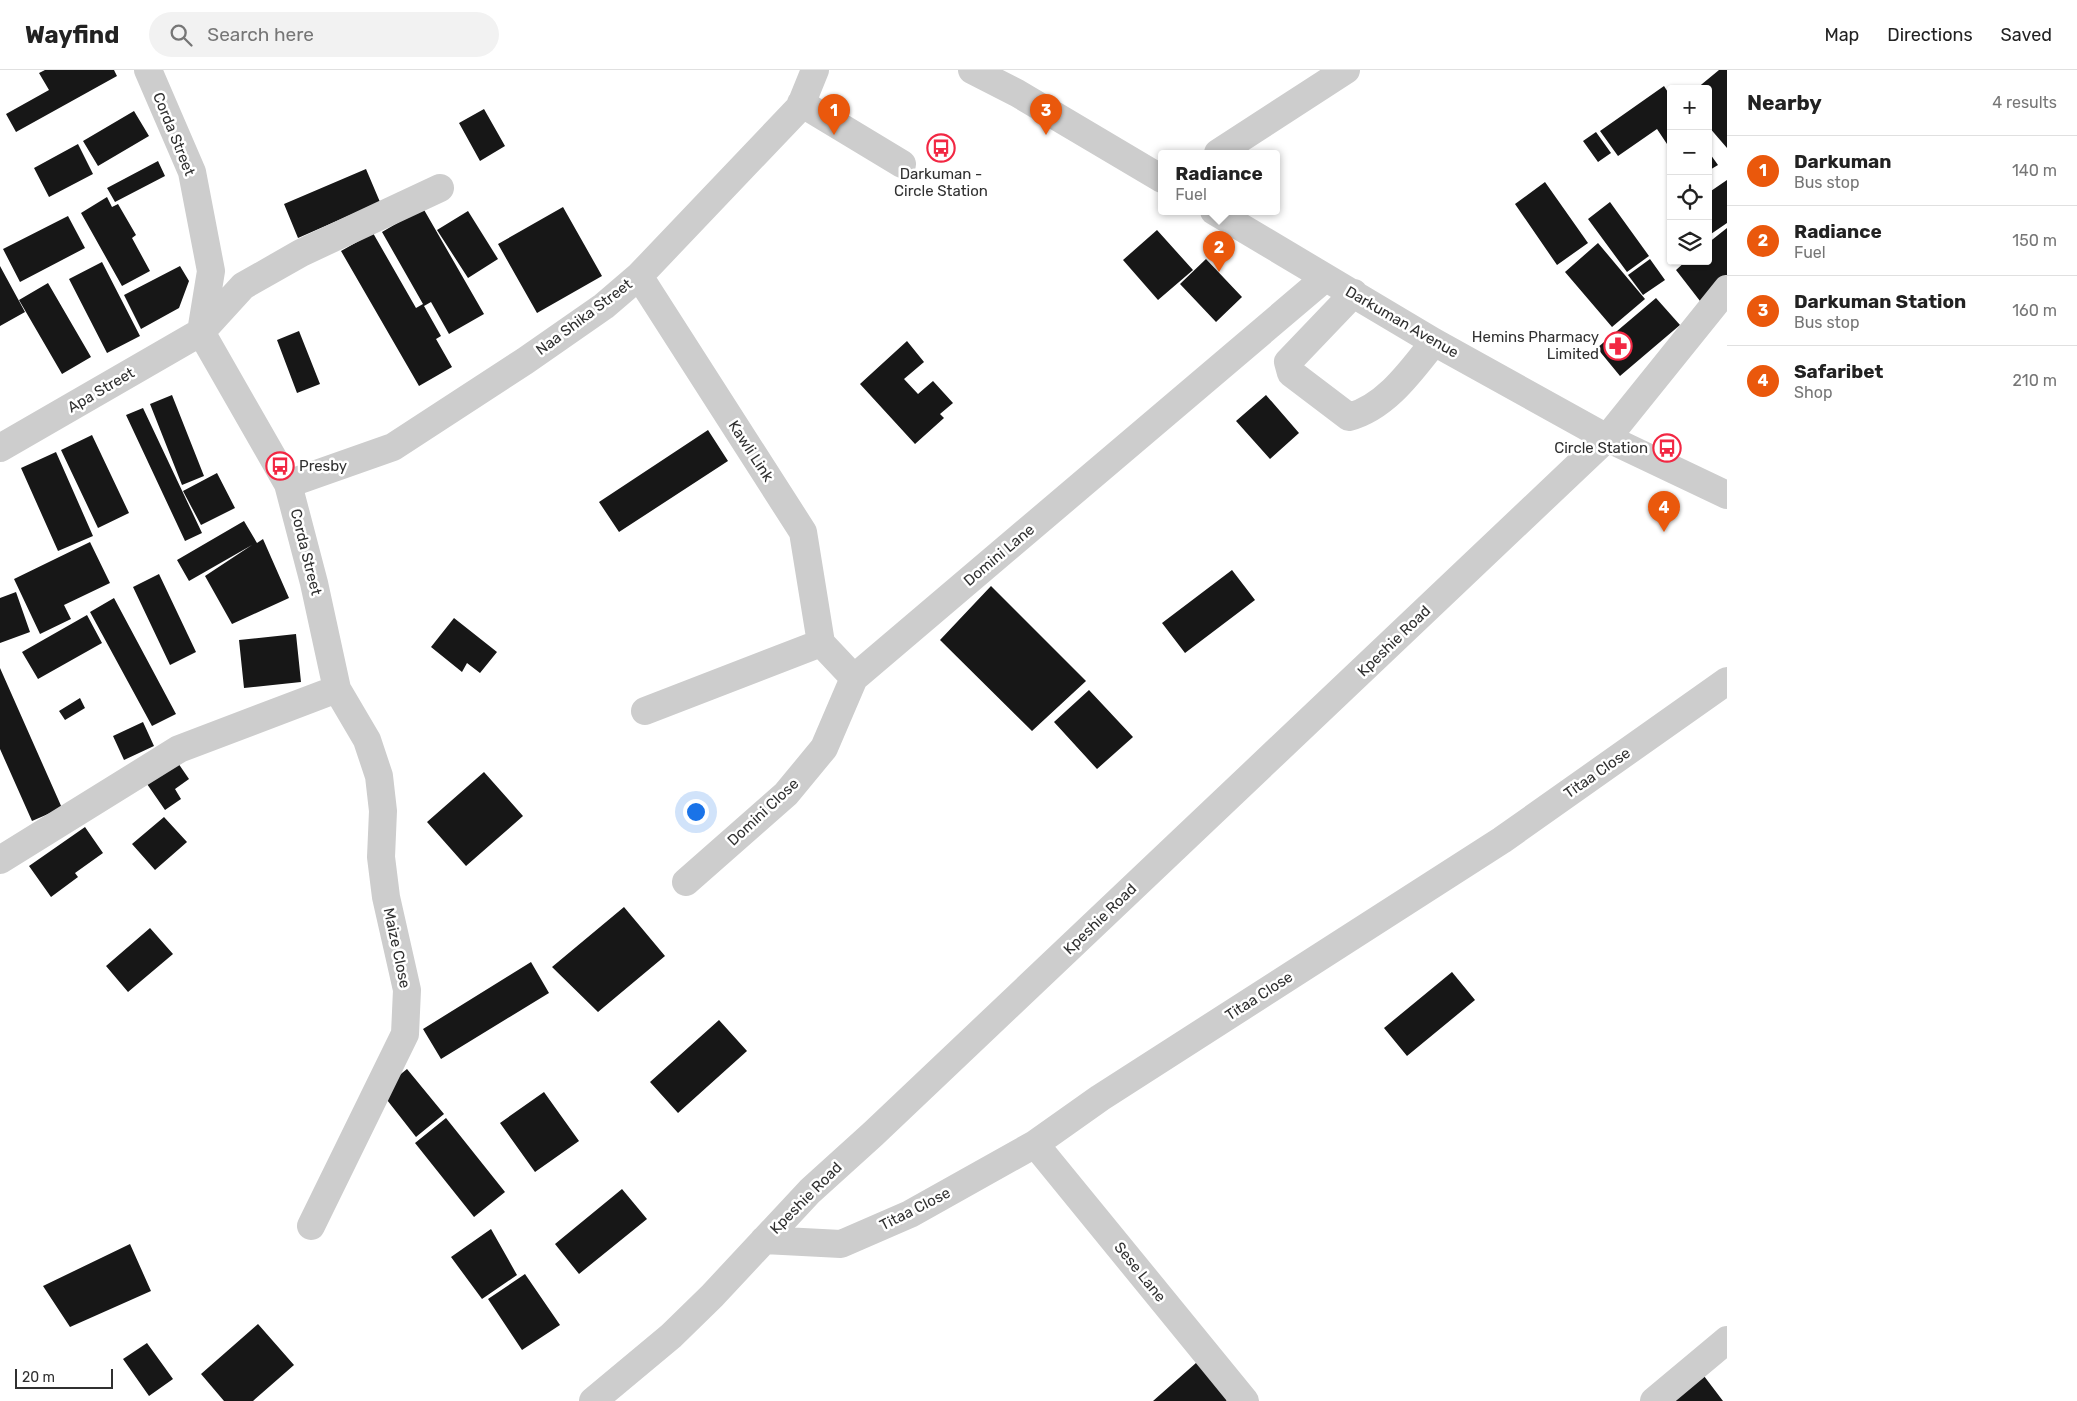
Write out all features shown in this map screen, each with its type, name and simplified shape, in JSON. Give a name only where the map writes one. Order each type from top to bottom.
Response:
[{"type":"street","name":"Corda Street","points":[[148,70],[192,172],[194,181],[211,271],[201,332],[288,484],[314,583],[337,689]]},
{"type":"street","name":"Naa Shika Street","points":[[288,484],[393,447],[532,356],[604,306],[639,276],[801,103],[815,70]]},
{"type":"street","points":[[972,70],[1018,93],[1158,177]]},
{"type":"street","points":[[1223,150],[1346,70]]},
{"type":"street","points":[[801,103],[902,164]]},
{"type":"street","name":"Apa Street","points":[[0,448],[201,332],[243,286],[301,253],[440,188]]},
{"type":"street","name":"Darkuman Avenue","points":[[1221,215],[1434,342],[1608,438],[1727,495]]},
{"type":"street","name":"Kawli Link","points":[[639,276],[803,532],[821,643]]},
{"type":"street","name":"Domini Lane","points":[[854,678],[1325,278]]},
{"type":"street","name":"Kpeshie Road","points":[[593,1401],[670,1336],[810,1191],[873,1134],[1608,438],[1727,289]]},
{"type":"street","points":[[1354,293],[1288,362],[1291,373],[1349,417],[1362,413],[1404,380],[1434,342]]},
{"type":"street","points":[[645,711],[821,643],[854,678]]},
{"type":"street","name":"Domini Close","points":[[686,882],[786,794],[818,756],[824,748],[854,678]]},
{"type":"street","points":[[0,860],[179,749],[337,689]]},
{"type":"street","name":"Maize Close","points":[[311,1226],[405,1034],[407,999],[407,990],[386,897],[381,857],[383,811],[379,776],[367,740],[337,689]]},
{"type":"street","name":"Titaa Close","points":[[764,1240],[841,1244],[910,1214],[1036,1144],[1100,1098],[1502,840],[1724,690]]},
{"type":"street","name":"Sese Lane","points":[[1036,1144],[1245,1401]]},
{"type":"street","points":[[1654,1401],[1727,1340]]},
{"type":"building","points":[[45,70],[114,70],[117,76],[16,132],[6,114],[49,90],[39,73]]},
{"type":"building","points":[[1719,70],[1727,70],[1727,148],[1712,131],[1712,85],[1701,85]]},
{"type":"building","points":[[1664,86],[1667,91],[1667,144],[1657,129],[1618,156],[1600,131]]},
{"type":"building","points":[[484,109],[505,146],[480,161],[459,123]]},
{"type":"building","points":[[134,111],[149,136],[98,166],[83,141]]},
{"type":"building","points":[[1596,132],[1611,153],[1598,162],[1583,141]]},
{"type":"building","points":[[78,144],[93,174],[49,197],[34,168]]},
{"type":"building","points":[[1712,157],[1718,165],[1712,169]]},
{"type":"building","points":[[158,161],[165,176],[115,202],[107,188]]},
{"type":"building","points":[[366,169],[380,202],[298,238],[284,204]]},
{"type":"building","points":[[1727,180],[1727,223],[1712,233],[1712,220],[1712,190]]},
{"type":"building","points":[[1545,182],[1588,243],[1557,265],[1515,204]]},
{"type":"building","points":[[107,197],[112,207],[118,204],[136,235],[132,238],[150,271],[122,286],[81,213]]},
{"type":"building","points":[[1610,202],[1649,256],[1627,272],[1588,219]]},
{"type":"building","points":[[563,207],[602,276],[537,313],[498,244]]},
{"type":"building","points":[[423,208],[484,314],[449,334],[431,302],[424,306],[441,336],[436,339],[452,367],[419,386],[341,251],[373,233],[416,308],[423,304],[382,232]]},
{"type":"building","points":[[468,211],[498,259],[468,278],[437,230]]},
{"type":"building","points":[[68,216],[85,248],[20,282],[3,249]]},
{"type":"building","points":[[1727,228],[1727,279],[1700,301],[1676,270],[1682,265],[1712,265],[1712,240]]},
{"type":"building","points":[[1157,230],[1193,270],[1158,300],[1123,260]]},
{"type":"building","points":[[1598,243],[1645,299],[1612,327],[1565,272]]},
{"type":"building","points":[[1206,259],[1242,297],[1216,322],[1180,284]]},
{"type":"building","points":[[1650,259],[1665,280],[1643,295],[1628,275]]},
{"type":"building","points":[[102,262],[140,336],[107,353],[69,279]]},
{"type":"building","points":[[0,266],[25,312],[0,326]]},
{"type":"building","points":[[180,266],[189,281],[179,308],[141,329],[124,295]]},
{"type":"building","points":[[48,283],[91,357],[62,374],[19,300]]},
{"type":"building","points":[[1656,298],[1680,325],[1620,376],[1597,348]]},
{"type":"building","points":[[299,331],[320,384],[297,393],[277,340]]},
{"type":"building","points":[[907,341],[924,362],[904,379],[918,394],[933,381],[953,403],[940,414],[944,418],[915,444],[860,384]]},
{"type":"building","points":[[172,395],[204,476],[182,485],[150,404]]},
{"type":"building","points":[[1266,395],[1299,433],[1270,459],[1236,421]]},
{"type":"building","points":[[143,408],[202,533],[185,541],[126,415]]},
{"type":"building","points":[[708,430],[728,461],[619,532],[599,502]]},
{"type":"building","points":[[92,435],[129,513],[98,528],[61,450]]},
{"type":"building","points":[[56,452],[93,536],[58,551],[21,468]]},
{"type":"building","points":[[217,473],[235,508],[201,525],[183,491]]},
{"type":"building","points":[[244,521],[257,543],[263,539],[289,598],[232,624],[205,576],[252,545],[189,581],[177,560]]},
{"type":"building","points":[[90,542],[110,583],[64,605],[71,619],[40,634],[14,579]]},
{"type":"building","points":[[1232,570],[1255,600],[1185,653],[1162,623]]},
{"type":"building","points":[[159,574],[196,652],[170,665],[133,587]]},
{"type":"building","points":[[991,586],[1086,681],[1032,731],[940,640]]},
{"type":"building","points":[[16,592],[30,632],[0,643],[0,598]]},
{"type":"building","points":[[114,598],[176,714],[152,726],[90,612]]},
{"type":"building","points":[[87,615],[102,643],[38,679],[22,652]]},
{"type":"building","points":[[454,618],[497,652],[480,673],[467,663],[462,672],[431,647]]},
{"type":"building","points":[[296,634],[301,682],[244,688],[239,640]]},
{"type":"building","points":[[0,668],[62,808],[32,821],[0,749]]},
{"type":"building","points":[[1089,690],[1133,737],[1097,769],[1054,722]]},
{"type":"building","points":[[80,698],[85,708],[65,720],[59,711]]},
{"type":"building","points":[[143,722],[154,746],[124,760],[113,736]]},
{"type":"building","points":[[178,763],[189,779],[175,789],[181,799],[165,810],[147,784]]},
{"type":"building","points":[[484,772],[523,816],[466,866],[427,822]]},
{"type":"building","points":[[164,817],[187,842],[155,870],[132,844]]},
{"type":"building","points":[[85,827],[103,853],[75,873],[78,877],[51,897],[29,866]]},
{"type":"building","points":[[624,907],[665,956],[598,1012],[552,967]]},
{"type":"building","points":[[150,928],[173,954],[128,992],[106,966]]},
{"type":"building","points":[[531,962],[549,993],[441,1059],[423,1029]]},
{"type":"building","points":[[1452,972],[1475,1000],[1407,1056],[1384,1028]]},
{"type":"building","points":[[719,1020],[747,1051],[678,1113],[650,1082]]},
{"type":"building","points":[[407,1069],[444,1114],[416,1137],[380,1091]]},
{"type":"building","points":[[544,1092],[579,1141],[535,1172],[500,1123]]},
{"type":"building","points":[[446,1118],[505,1192],[474,1217],[415,1143]]},
{"type":"building","points":[[622,1189],[647,1219],[579,1274],[555,1244]]},
{"type":"building","points":[[491,1229],[517,1275],[482,1299],[451,1257]]},
{"type":"building","points":[[130,1244],[151,1291],[70,1327],[43,1286]]},
{"type":"building","points":[[525,1274],[560,1325],[522,1350],[488,1299]]},
{"type":"building","points":[[258,1324],[294,1365],[253,1401],[224,1401],[201,1374]]},
{"type":"building","points":[[147,1343],[173,1379],[149,1396],[123,1359]]},
{"type":"building","points":[[1205,1355],[1235,1393],[1226,1401],[1153,1401]]},
{"type":"building","points":[[1701,1372],[1723,1401],[1664,1401]]},
{"type":"place","name":"Darkuman","points":[[834,135]]},
{"type":"place","name":"Darkuman Station","points":[[1046,135]]},
{"type":"place","name":"Darkuman - Circle Station","points":[[941,148]]},
{"type":"place","name":"Radiance","points":[[1219,272]]},
{"type":"place","name":"Hemins Pharmacy Limited","points":[[1618,346]]},
{"type":"place","name":"Circle Station","points":[[1667,448]]},
{"type":"place","name":"Presby","points":[[280,466]]},
{"type":"place","name":"Safaribet","points":[[1664,532]]}]
